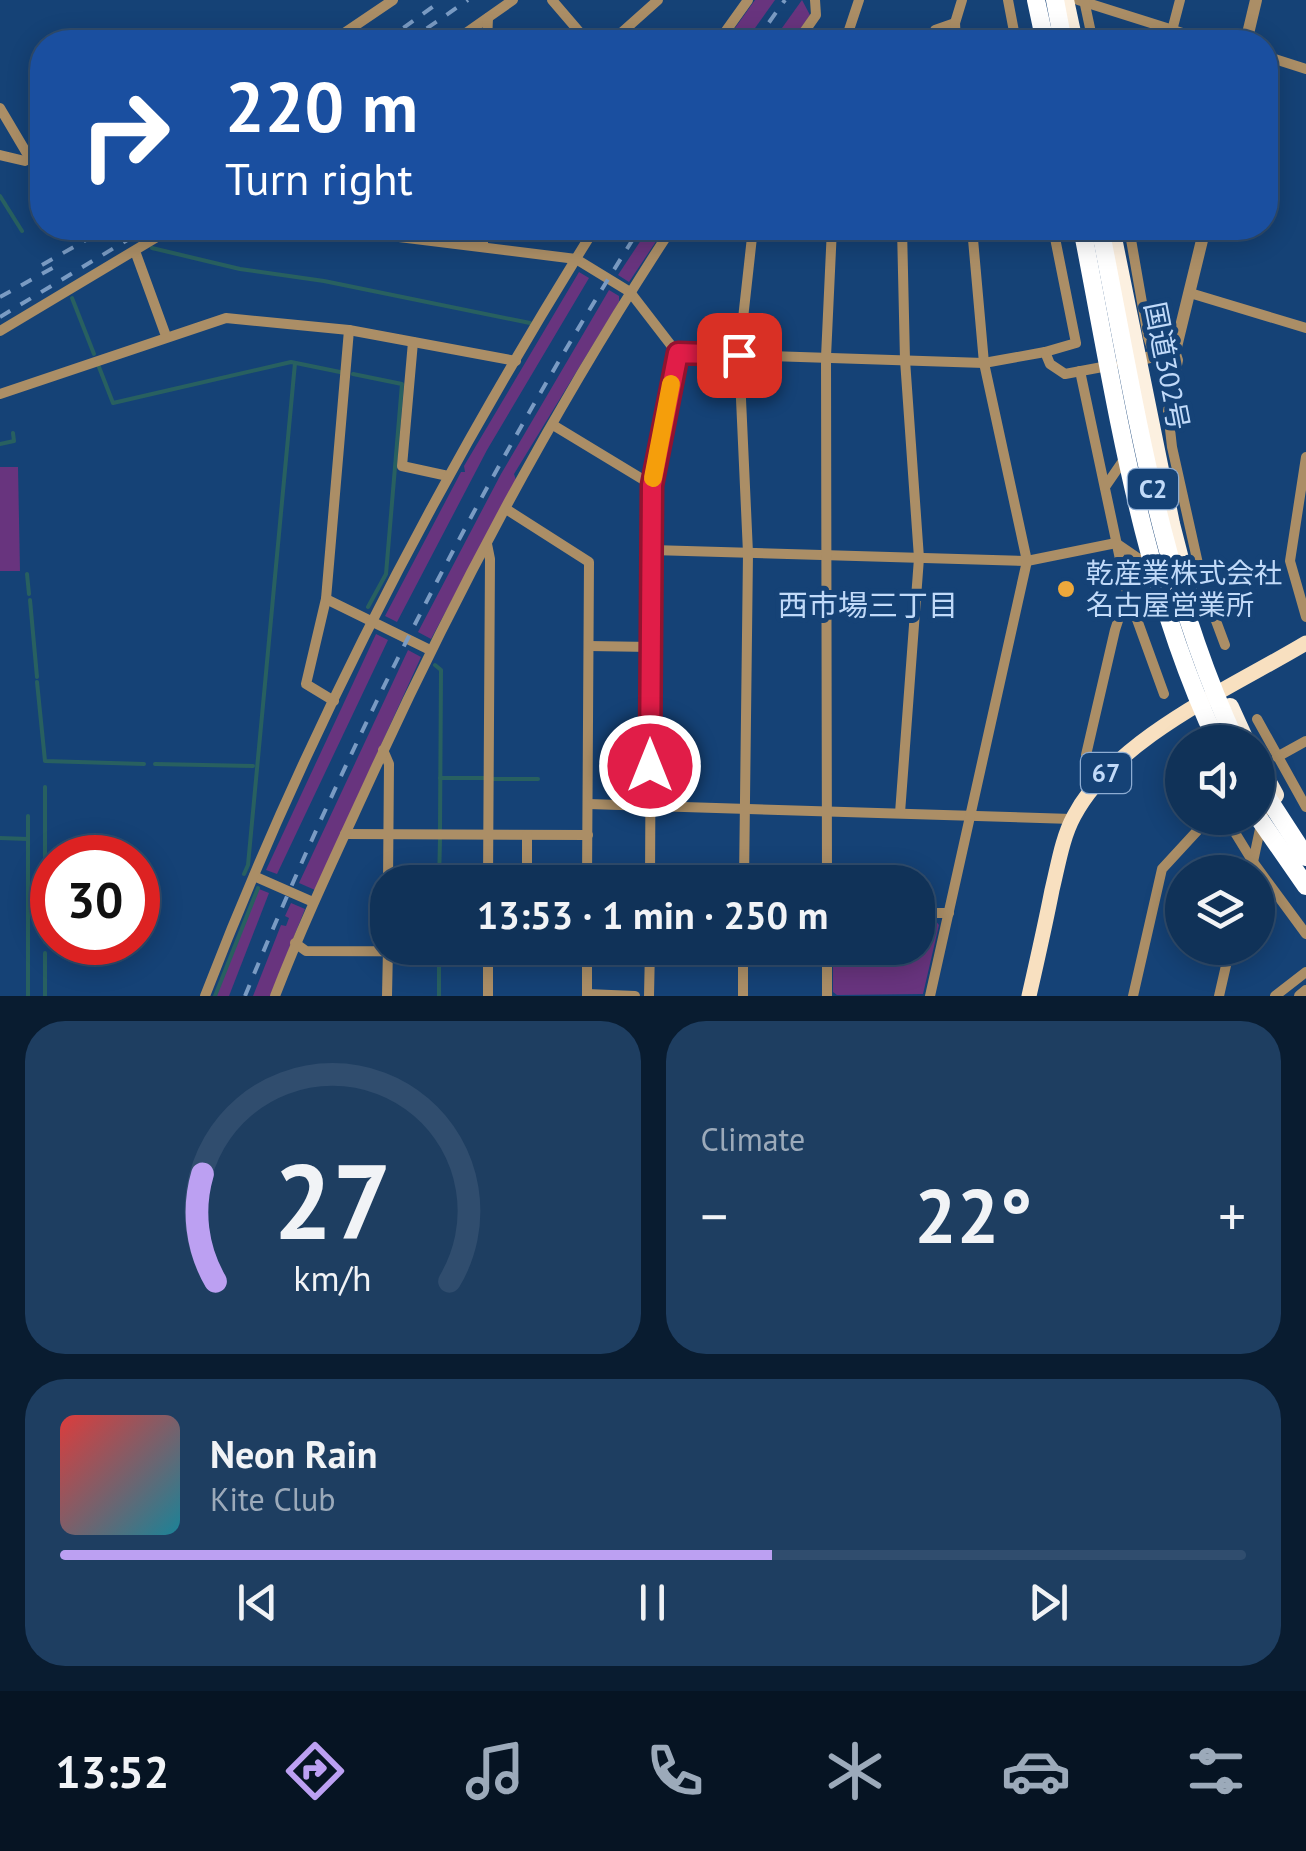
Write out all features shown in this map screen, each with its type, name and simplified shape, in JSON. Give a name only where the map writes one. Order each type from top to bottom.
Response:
[{"type":"highway","points":[[1036,0],[1042,30]]},
{"type":"highway","points":[[1055,0],[1061,30]]},
{"type":"highway","points":[[1065,0],[1071,30]]},
{"type":"highway","name":"C2","points":[[1084,240],[1150,555],[1177,647],[1210,725]]},
{"type":"highway","name":"C2","points":[[1103,240],[1174,582],[1198,656],[1228,725]]},
{"type":"highway","name":"国道302号","points":[[1114,240],[1147,359],[1151,428],[1181,564],[1239,725]]},
{"type":"highway","points":[[1275,796],[1306,841]]},
{"type":"highway","points":[[1275,801],[1306,857]]},
{"type":"highway","points":[[1271,835],[1306,886]]},
{"type":"main road","name":"67","points":[[1029,996],[1072,819],[1103,776],[1136,746],[1174,720],[1306,643]]},
{"type":"street","points":[[349,30],[393,0]]},
{"type":"street","points":[[470,30],[512,0]]},
{"type":"street","points":[[552,0],[578,30]]},
{"type":"street","points":[[624,30],[658,0]]},
{"type":"street","points":[[727,30],[748,0]]},
{"type":"street","points":[[805,30],[816,15],[815,0]]},
{"type":"street","points":[[850,30],[860,0]]},
{"type":"street","points":[[955,30],[962,0]]},
{"type":"street","points":[[1008,0],[1014,30]]},
{"type":"street","points":[[1172,30],[1180,0]]},
{"type":"street","points":[[1249,30],[1256,0]]},
{"type":"street","points":[[1082,1],[1155,30]]},
{"type":"street","points":[[1082,1],[1090,30]]},
{"type":"street","points":[[488,18],[488,30]]},
{"type":"street","points":[[936,30],[954,23]]},
{"type":"street","points":[[1278,60],[1306,68]]},
{"type":"street","points":[[0,108],[30,157],[25,161],[0,155]]},
{"type":"street","points":[[0,331],[153,240]]},
{"type":"street","points":[[444,240],[576,259],[630,292],[678,353],[652,485],[650,865]]},
{"type":"street","points":[[483,240],[483,247]]},
{"type":"street","points":[[205,996],[254,876],[371,622],[448,476],[588,240]]},
{"type":"street","points":[[275,996],[313,902],[430,650],[552,424],[664,240]]},
{"type":"street","points":[[744,865],[748,553],[739,355],[752,240]]},
{"type":"street","points":[[827,865],[826,358],[831,240]]},
{"type":"street","points":[[900,814],[920,558],[905,360],[902,240]]},
{"type":"street","points":[[930,996],[1027,561],[984,363],[973,240]]},
{"type":"street","points":[[678,353],[984,363],[1076,343],[1056,240]]},
{"type":"street","points":[[1118,258],[1126,240]]},
{"type":"street","points":[[1132,240],[1148,337],[1147,359]]},
{"type":"street","points":[[1201,240],[1175,352],[1178,360],[1168,411],[1192,544],[1225,646]]},
{"type":"street","points":[[135,251],[166,336]]},
{"type":"street","points":[[1190,293],[1306,328]]},
{"type":"street","points":[[0,394],[226,318],[349,330],[516,361]]},
{"type":"street","points":[[334,701],[306,684],[326,599],[349,330]]},
{"type":"street","points":[[413,342],[402,466],[448,476]]},
{"type":"street","points":[[1045,352],[1056,370],[1065,374],[1175,352]]},
{"type":"street","points":[[1080,372],[1127,592],[1164,694]]},
{"type":"street","points":[[552,424],[652,485]]},
{"type":"street","points":[[1105,488],[1151,428],[1172,447]]},
{"type":"street","points":[[1306,457],[1290,561],[1306,617]]},
{"type":"street","points":[[506,509],[589,562],[588,865]]},
{"type":"street","points":[[486,543],[490,559],[488,865]]},
{"type":"street","points":[[652,550],[1027,561],[1116,543],[1189,594]]},
{"type":"street","points":[[1181,564],[1192,544]]},
{"type":"street","points":[[1103,776],[1086,755],[1127,592]]},
{"type":"street","points":[[326,599],[430,650]]},
{"type":"street","points":[[589,646],[651,647]]},
{"type":"street","points":[[1257,719],[1306,806]]},
{"type":"street","points":[[1278,757],[1306,740]]},
{"type":"street","points":[[383,750],[388,764],[388,865]]},
{"type":"street","points":[[1275,782],[1293,788]]},
{"type":"street","points":[[588,804],[1072,819]]},
{"type":"street","points":[[345,834],[588,835]]},
{"type":"street","points":[[526,835],[526,865]]},
{"type":"street","points":[[1133,996],[1162,869],[1193,835]]},
{"type":"street","points":[[254,876],[313,902]]},
{"type":"street","points":[[1275,896],[1306,934]]},
{"type":"street","points":[[935,913],[948,914]]},
{"type":"street","points":[[1290,913],[1306,918]]},
{"type":"street","points":[[295,943],[306,951],[370,949]]},
{"type":"street","points":[[387,996],[388,965]]},
{"type":"street","points":[[488,965],[488,996]]},
{"type":"street","points":[[587,965],[587,995],[636,996]]},
{"type":"street","points":[[649,996],[650,965]]},
{"type":"street","points":[[743,996],[744,965]]},
{"type":"street","points":[[827,965],[827,996]]},
{"type":"street","points":[[1220,996],[1226,965]]},
{"type":"street","points":[[1275,996],[1306,972]]},
{"type":"street","points":[[1300,996],[1306,991]]},
{"type":"shaded area","points":[[755,0],[775,0],[754,30],[734,30]]},
{"type":"shaded area","points":[[802,0],[810,15],[799,30],[781,30]]},
{"type":"shaded area","points":[[641,240],[657,240],[629,282],[618,275]]},
{"type":"shaded area","points":[[579,272],[589,278],[487,450],[397,622],[385,616],[461,472],[465,472],[464,466]]},
{"type":"shaded area","points":[[609,290],[619,296],[619,302],[514,474],[516,480],[431,639],[418,632],[501,474]]},
{"type":"shaded area","points":[[0,467],[18,467],[20,571],[0,571]]},
{"type":"shaded area","points":[[376,634],[388,640],[277,874],[266,870]]},
{"type":"shaded area","points":[[408,650],[421,657],[315,890],[299,883]]},
{"type":"shaded area","points":[[259,889],[269,893],[229,996],[216,996]]},
{"type":"shaded area","points":[[291,903],[305,909],[270,996],[253,996],[281,925],[286,926],[289,918],[285,916]]},
{"type":"shaded area","points":[[833,965],[930,965],[923,994],[833,992]]},
{"type":"waterway","points":[[0,196],[22,231]]},
{"type":"waterway","points":[[152,248],[240,269],[324,281],[530,323]]},
{"type":"waterway","points":[[72,298],[94,354]]},
{"type":"waterway","points":[[99,367],[113,403],[291,362],[340,372]]},
{"type":"waterway","points":[[244,874],[248,865],[295,363]]},
{"type":"waterway","points":[[353,374],[402,384],[386,574],[368,607]]},
{"type":"waterway","points":[[0,444],[14,441],[13,433]]},
{"type":"waterway","points":[[27,574],[29,594]]},
{"type":"waterway","points":[[30,600],[37,677]]},
{"type":"waterway","points":[[435,665],[441,670],[440,829]]},
{"type":"waterway","points":[[37,682],[45,761],[144,764]]},
{"type":"waterway","points":[[155,764],[253,766]]},
{"type":"waterway","points":[[440,778],[484,778]]},
{"type":"waterway","points":[[494,779],[538,779]]},
{"type":"waterway","points":[[45,787],[45,835]]},
{"type":"waterway","points":[[28,816],[28,996]]},
{"type":"waterway","points":[[0,838],[28,839]]},
{"type":"waterway","points":[[439,865],[440,840]]},
{"type":"waterway","points":[[215,996],[258,888]]},
{"type":"waterway","points":[[45,965],[45,996]]},
{"type":"waterway","points":[[439,965],[439,996]]},
{"type":"railway","points":[[401,30],[442,0]]},
{"type":"railway","points":[[424,30],[468,0]]},
{"type":"railway","points":[[764,30],[785,0]]},
{"type":"railway","points":[[42,265],[86,240]]},
{"type":"railway","points":[[0,317],[127,240]]},
{"type":"railway","points":[[245,996],[331,798],[426,603],[529,413],[633,240]]},
{"type":"railway","points":[[0,297],[58,265]]},
{"type":"slow traffic","points":[[653,478],[671,384]]},
{"type":"place","name":"乾産業株式会社 名古屋営業所","points":[[1066,589]]},
{"type":"district","name":"西市場三丁目","points":[[868,606]]},
{"type":"route","points":[[650,766],[652,485],[678,353],[739,355]]}]
